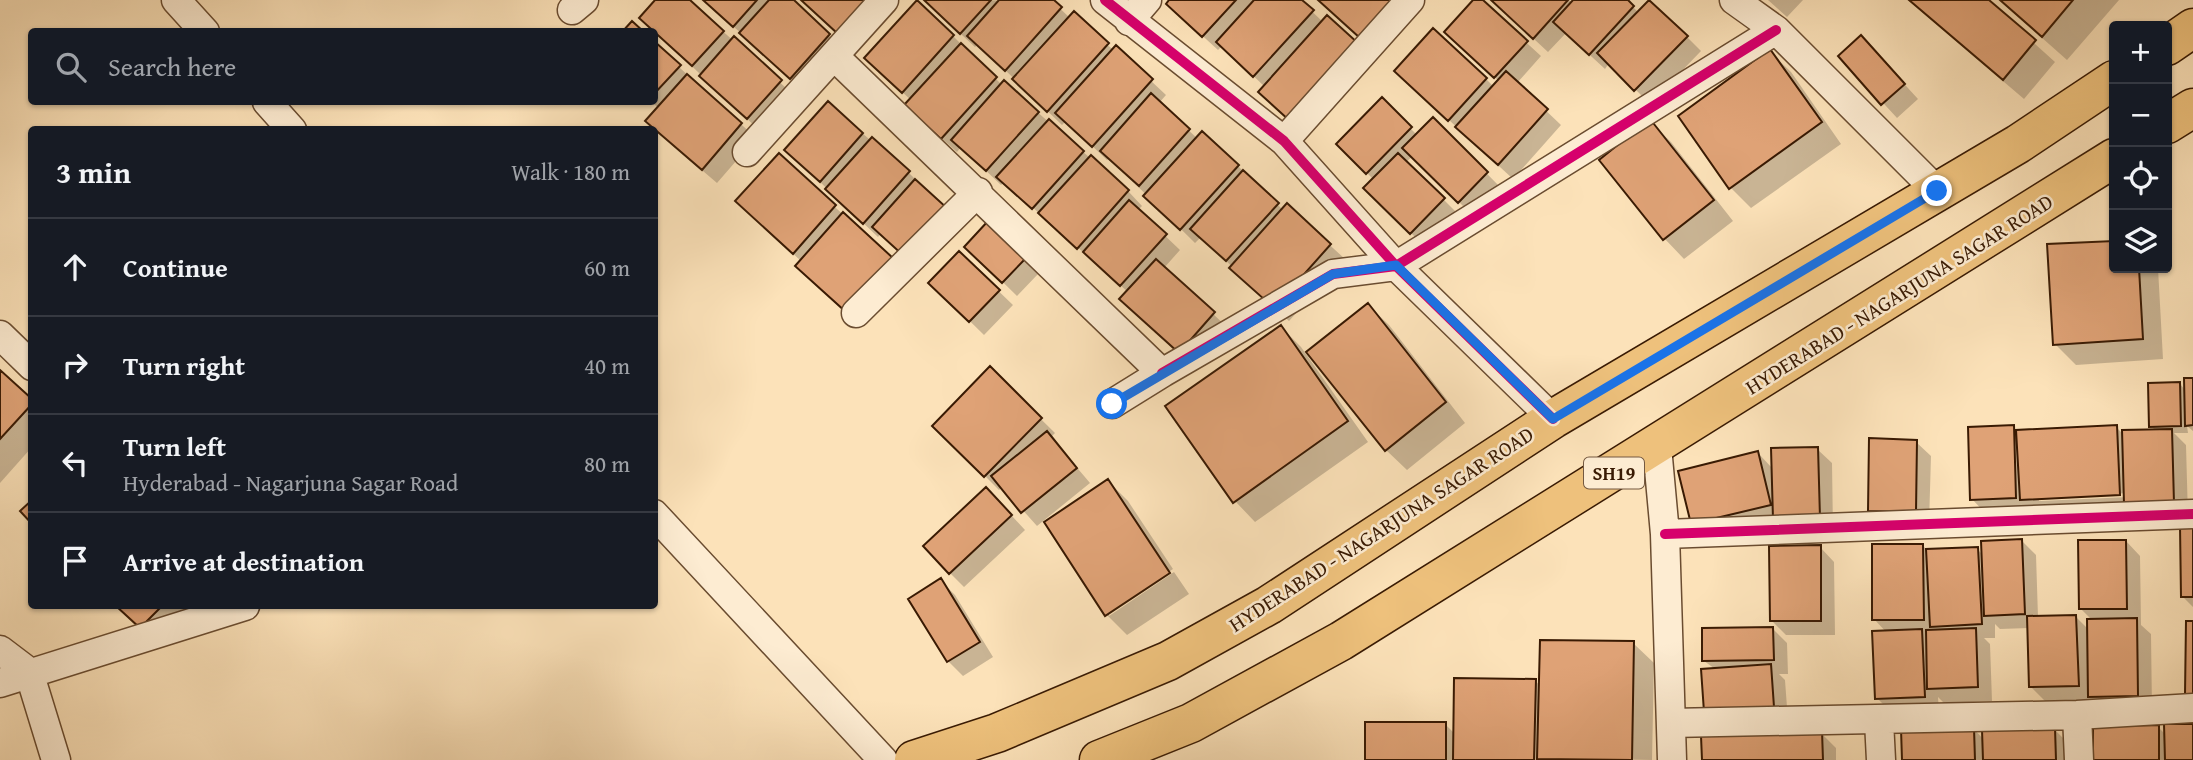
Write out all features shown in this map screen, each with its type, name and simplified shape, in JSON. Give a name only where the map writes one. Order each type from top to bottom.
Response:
[{"type":"main road","points":[[2172,43],[2193,28]]},
{"type":"main road","name":"HYDERABAD - NAGARJUNA SAGAR ROAD","points":[[914,760],[997,733],[1168,662],[1269,604],[1553,419],[2018,144],[2109,83]]},
{"type":"main road","points":[[2172,121],[2193,108]]},
{"type":"main road","name":"HYDERABAD - NAGARJUNA SAGAR ROAD","points":[[1099,760],[1191,723],[1341,641],[1657,447],[2109,161]]},
{"type":"street","points":[[176,0],[201,28]]},
{"type":"street","points":[[747,152],[884,0]]},
{"type":"street","points":[[1105,0],[1284,141],[1396,265],[1553,419]]},
{"type":"street","points":[[1129,21],[1147,0]]},
{"type":"street","points":[[1284,141],[1410,0]]},
{"type":"street","points":[[1734,0],[1776,30],[1937,191]]},
{"type":"street","points":[[1112,404],[1333,274],[1396,265],[1776,30]]},
{"type":"street","points":[[834,56],[978,192],[1162,373]]},
{"type":"street","points":[[270,105],[288,126]]},
{"type":"street","points":[[856,313],[978,192]]},
{"type":"street","points":[[0,335],[28,362]]},
{"type":"street","points":[[1657,447],[1665,534],[1672,760]]},
{"type":"street","points":[[1665,534],[2193,514]]},
{"type":"street","points":[[658,518],[883,760]]},
{"type":"street","points":[[0,683],[235,609]]},
{"type":"street","points":[[0,650],[29,672],[56,760]]},
{"type":"street","points":[[1671,723],[1879,721],[2077,715],[2193,708]]},
{"type":"street","points":[[2077,715],[2079,760]]},
{"type":"street","points":[[1879,721],[1881,760]]},
{"type":"building","points":[[655,0],[690,0],[724,31],[692,66],[658,35],[658,28],[650,28],[639,18]]},
{"type":"building","points":[[703,0],[757,0],[733,27]]},
{"type":"building","points":[[769,0],[794,0],[830,34],[790,79],[739,33]]},
{"type":"building","points":[[801,0],[867,0],[837,33]]},
{"type":"building","points":[[917,0],[954,35],[902,93],[864,58]]},
{"type":"building","points":[[924,0],[991,0],[960,34]]},
{"type":"building","points":[[999,0],[1054,0],[1062,7],[1005,71],[967,36]]},
{"type":"building","points":[[1169,0],[1236,0],[1202,37],[1166,4]]},
{"type":"building","points":[[1254,0],[1302,0],[1314,10],[1253,77],[1216,42]]},
{"type":"building","points":[[1318,0],[1394,0],[1360,38]]},
{"type":"building","points":[[1473,0],[1483,0],[1528,41],[1494,78],[1444,32]]},
{"type":"building","points":[[1491,0],[1568,0],[1533,39]]},
{"type":"building","points":[[1573,0],[1628,0],[1634,6],[1589,55],[1553,22]]},
{"type":"building","points":[[1649,0],[1688,36],[1634,91],[1597,53]]},
{"type":"building","points":[[1909,0],[1989,0],[2036,40],[2003,80]]},
{"type":"building","points":[[2000,0],[2073,0],[2042,37]]},
{"type":"building","points":[[1074,11],[1109,43],[1047,112],[1012,79]]},
{"type":"building","points":[[1327,15],[1359,44],[1290,121],[1258,92]]},
{"type":"building","points":[[632,21],[640,28],[626,28]]},
{"type":"building","points":[[1433,28],[1487,78],[1448,121],[1394,71]]},
{"type":"building","points":[[1861,35],[1905,84],[1881,105],[1838,56]]},
{"type":"building","points":[[734,36],[782,80],[747,119],[699,76]]},
{"type":"building","points":[[961,43],[997,77],[941,139],[904,105]]},
{"type":"building","points":[[658,45],[681,65],[658,90]]},
{"type":"building","points":[[1116,45],[1153,79],[1092,147],[1055,113]]},
{"type":"building","points":[[1770,49],[1822,122],[1729,189],[1678,116]]},
{"type":"building","points":[[1506,71],[1548,109],[1498,165],[1455,127]]},
{"type":"building","points":[[687,74],[742,123],[702,170],[658,132],[658,126],[651,126],[645,121]]},
{"type":"building","points":[[1004,80],[1039,112],[986,171],[951,140]]},
{"type":"building","points":[[1151,93],[1190,129],[1139,186],[1100,151]]},
{"type":"building","points":[[1382,97],[1412,127],[1366,174],[1336,144]]},
{"type":"building","points":[[828,101],[863,133],[820,182],[784,150]]},
{"type":"building","points":[[1433,117],[1488,172],[1458,203],[1402,148]]},
{"type":"building","points":[[1049,119],[1084,151],[1032,209],[996,177]]},
{"type":"building","points":[[1650,119],[1714,200],[1663,240],[1599,160]]},
{"type":"building","points":[[1202,131],[1239,165],[1180,230],[1143,196]]},
{"type":"building","points":[[872,137],[910,171],[863,224],[825,189]]},
{"type":"building","points":[[779,153],[836,205],[793,254],[735,201]]},
{"type":"building","points":[[1398,153],[1445,198],[1410,234],[1363,188]]},
{"type":"building","points":[[1091,155],[1129,190],[1077,249],[1038,213]]},
{"type":"building","points":[[1243,170],[1279,203],[1226,261],[1190,229]]},
{"type":"building","points":[[915,179],[948,209],[905,257],[872,227]]},
{"type":"building","points":[[1129,200],[1167,234],[1120,286],[1083,252]]},
{"type":"building","points":[[1287,203],[1331,244],[1274,308],[1229,268]]},
{"type":"building","points":[[843,212],[894,259],[846,312],[795,266]]},
{"type":"building","points":[[988,221],[1026,258],[1002,283],[964,247]]},
{"type":"building","points":[[2109,241],[2109,273],[2139,273],[2143,339],[2053,345],[2047,244]]},
{"type":"building","points":[[959,251],[1000,290],[969,322],[928,283]]},
{"type":"building","points":[[1156,259],[1215,312],[1179,353],[1119,299]]},
{"type":"building","points":[[1368,303],[1446,402],[1385,451],[1306,352]]},
{"type":"building","points":[[1281,325],[1348,421],[1233,503],[1165,406]]},
{"type":"building","points":[[990,366],[1042,418],[984,477],[932,426]]},
{"type":"building","points":[[0,370],[28,395],[28,408],[0,439]]},
{"type":"building","points":[[2184,378],[2193,378],[2193,425],[2185,426]]},
{"type":"building","points":[[2180,382],[2181,426],[2149,427],[2148,383]]},
{"type":"building","points":[[2014,425],[2016,498],[1970,500],[1968,427]]},
{"type":"building","points":[[2117,425],[2120,495],[2020,500],[2016,430]]},
{"type":"building","points":[[2172,429],[2174,503],[2124,504],[2122,430]]},
{"type":"building","points":[[1047,431],[1077,468],[1021,513],[991,476]]},
{"type":"building","points":[[1869,438],[1917,440],[1916,512],[1868,511]]},
{"type":"building","points":[[1818,447],[1820,518],[1773,519],[1771,448]]},
{"type":"building","points":[[1758,451],[1771,505],[1691,524],[1678,471]]},
{"type":"building","points":[[1108,479],[1170,573],[1105,616],[1044,522]]},
{"type":"building","points":[[986,487],[1012,515],[949,574],[923,546]]},
{"type":"building","points":[[28,504],[28,520],[20,511]]},
{"type":"building","points":[[2193,525],[2193,597],[2181,597],[2180,526]]},
{"type":"building","points":[[2022,539],[2025,614],[1984,616],[1981,541]]},
{"type":"building","points":[[2078,540],[2126,540],[2127,609],[2079,609]]},
{"type":"building","points":[[1872,544],[1923,544],[1924,620],[1872,620]]},
{"type":"building","points":[[1821,545],[1821,621],[1770,621],[1769,546]]},
{"type":"building","points":[[1978,547],[1982,624],[1930,627],[1926,549]]},
{"type":"building","points":[[941,578],[980,642],[947,662],[908,599]]},
{"type":"building","points":[[119,609],[159,609],[140,628]]},
{"type":"building","points":[[2076,615],[2079,686],[2029,687],[2027,616]]},
{"type":"building","points":[[2137,618],[2138,696],[2088,697],[2087,619]]},
{"type":"building","points":[[2186,621],[2193,621],[2193,694],[2185,694]]},
{"type":"building","points":[[1773,627],[1774,660],[1702,661],[1702,628]]},
{"type":"building","points":[[1976,628],[1978,687],[1927,689],[1926,630]]},
{"type":"building","points":[[1922,629],[1925,697],[1875,699],[1872,631]]},
{"type":"building","points":[[1540,640],[1634,641],[1632,760],[1537,759]]},
{"type":"building","points":[[1771,664],[1774,707],[1704,712],[1701,669]]},
{"type":"building","points":[[1454,678],[1536,679],[1534,760],[1453,760]]},
{"type":"building","points":[[1365,722],[1446,722],[1446,760],[1365,760]]},
{"type":"building","points":[[2164,724],[2193,724],[2193,760],[2165,760]]},
{"type":"building","points":[[2159,725],[2159,760],[2093,760],[2093,726]]},
{"type":"building","points":[[1974,728],[1975,760],[1902,760],[1901,729]]},
{"type":"building","points":[[2055,728],[2056,760],[1983,760],[1982,730]]},
{"type":"building","points":[[1822,731],[1823,760],[1702,760],[1701,736]]},
{"type":"cycle path","points":[[1105,0],[1284,141],[1396,266],[1553,419]]},
{"type":"cycle path","points":[[1162,373],[1333,274],[1396,266],[1776,30]]},
{"type":"cycle path","points":[[1665,534],[2193,514]]},
{"type":"route","points":[[1112,404],[1333,274],[1396,265],[1553,419],[1937,191]]}]
